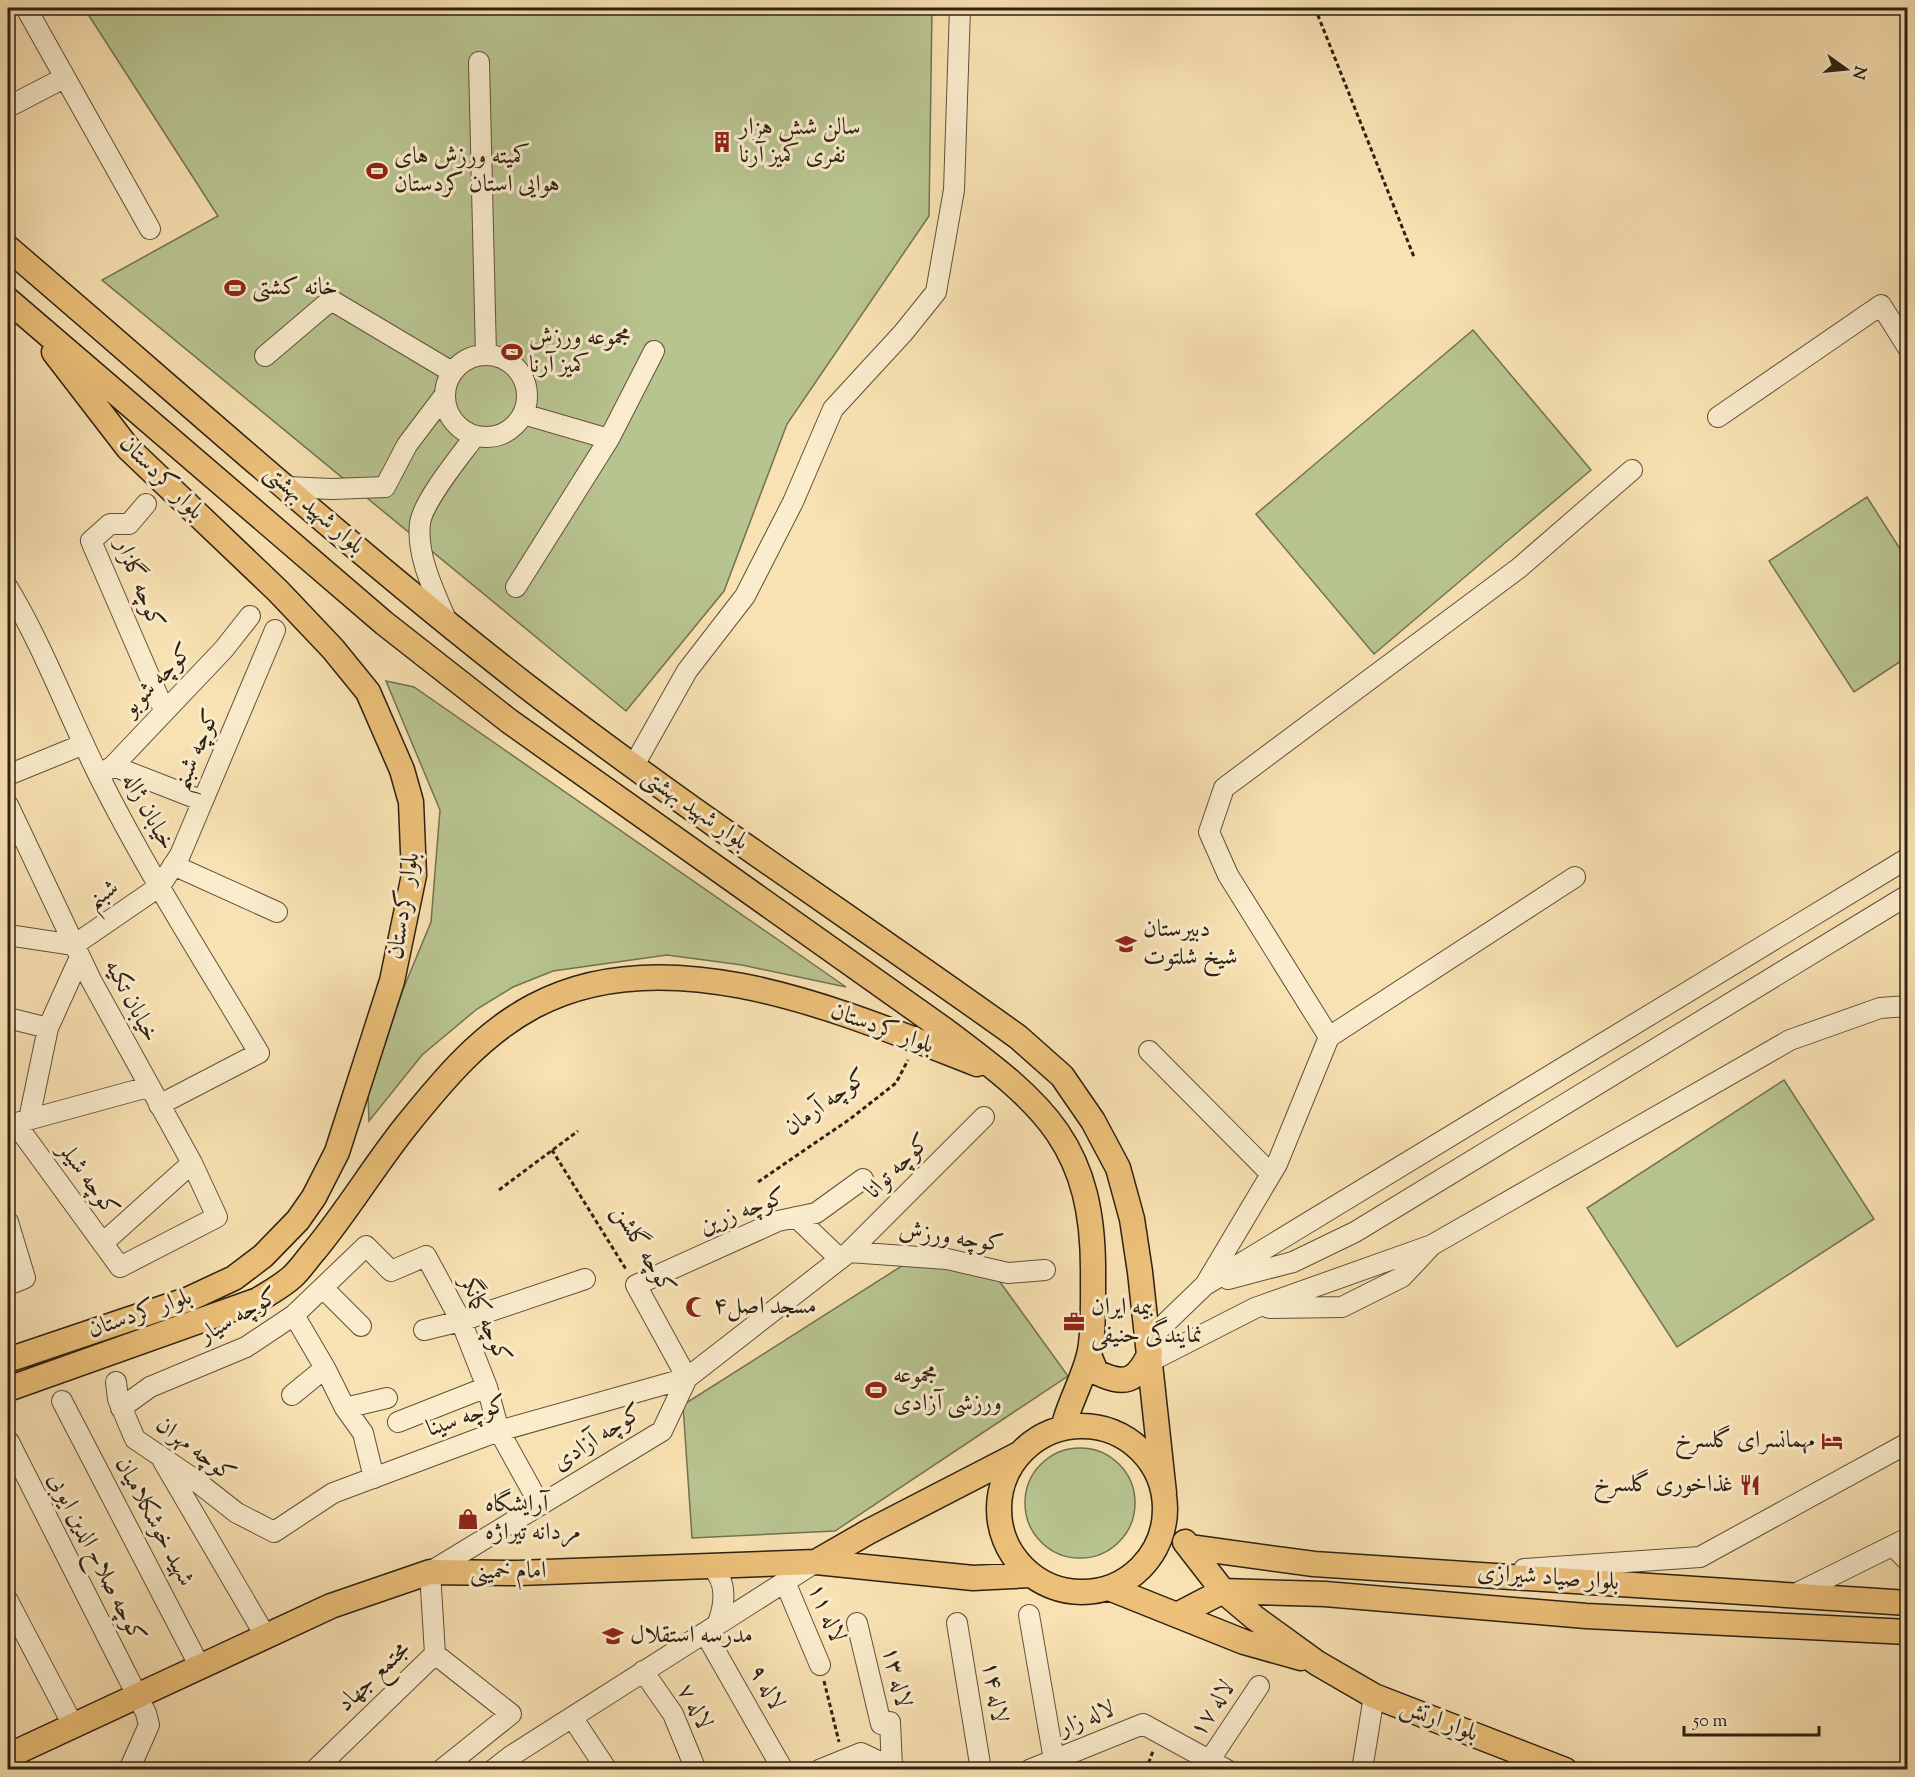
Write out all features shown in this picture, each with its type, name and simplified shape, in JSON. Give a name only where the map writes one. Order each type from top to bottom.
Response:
[{"type":"main road","name":"بلوار شهید بهشتی","points":[[8,248],[447,622],[633,767],[1010,1031],[1062,1076],[1093,1121],[1118,1168],[1132,1219],[1150,1351],[1165,1498]]},
{"type":"main road","name":"بلوار شهید بهشتی","points":[[16,307],[384,623],[509,721],[832,949],[1006,1076],[1040,1108],[1062,1136],[1078,1170],[1088,1202],[1094,1243],[1089,1355],[1068,1404],[1063,1428]]},
{"type":"main road","name":"بلوار کردستان","points":[[8,1360],[189,1299],[234,1278],[263,1256],[298,1220],[314,1197],[337,1152],[392,981],[414,875],[411,802],[402,770],[368,692],[333,649],[278,591],[128,448],[16,307]]},
{"type":"main road","name":"بلوار کردستان","points":[[8,1389],[258,1300],[292,1277],[333,1229],[386,1151],[438,1087],[468,1055],[525,1012],[570,992],[609,982],[660,976],[707,980],[771,992],[880,1025],[1006,1076]]},
{"type":"main road","points":[[1089,1355],[1096,1372],[1116,1382],[1130,1378],[1142,1370],[1150,1351]]},
{"type":"main road","points":[[1165,1498],[1162,1531],[1151,1556],[1133,1576],[1109,1588],[1082,1593],[1055,1588],[1031,1575],[1013,1556],[1002,1531],[999,1504],[1005,1478],[1019,1454],[1039,1438],[1063,1428],[1089,1426],[1115,1432],[1143,1454],[1155,1468],[1165,1498],[1165,1515],[1223,1591],[1255,1618],[1317,1663]]},
{"type":"main road","name":"امام خمینی","points":[[8,1754],[74,1727],[331,1606],[430,1572],[711,1567],[816,1562],[868,1532],[1019,1454]]},
{"type":"main road","name":"بلوار صیاد شیرازی","points":[[1189,1547],[1314,1564],[1908,1603]]},
{"type":"main road","points":[[816,1562],[974,1578],[1031,1575]]},
{"type":"main road","points":[[1474,1605],[1476,1573]]},
{"type":"main road","points":[[1651,1585],[1652,1620]]},
{"type":"main road","points":[[1109,1588],[1244,1642],[1317,1663]]},
{"type":"main road","points":[[1177,1615],[1223,1591]]},
{"type":"main road","name":"بلوار صیاد شیرازی","points":[[1223,1591],[1324,1594],[1652,1620],[1908,1632]]},
{"type":"main road","points":[[1787,1628],[1793,1595]]},
{"type":"main road","name":"بلوار ارتش","points":[[1317,1663],[1374,1696],[1565,1770]]},
{"type":"street","points":[[26,8],[150,229]]},
{"type":"street","points":[[633,767],[687,672],[745,596],[793,502],[833,409],[903,333],[936,292],[954,190],[960,8]]},
{"type":"street","points":[[479,62],[486,355]]},
{"type":"street","points":[[8,106],[64,78]]},
{"type":"street","points":[[265,356],[331,300],[452,372]]},
{"type":"street","points":[[1718,417],[1881,304],[1907,345]]},
{"type":"street","points":[[516,587],[609,439],[654,351]]},
{"type":"street","points":[[486,355],[499,357],[520,372],[526,386],[527,400],[523,414],[515,426],[503,434],[489,438],[475,436],[462,430],[447,410],[444,396],[446,383],[452,372],[473,356],[486,355]]},
{"type":"street","points":[[286,487],[332,489],[385,487],[407,445],[444,396]]},
{"type":"street","points":[[523,414],[609,439]]},
{"type":"street","points":[[447,622],[424,567],[420,522],[442,479],[475,436]]},
{"type":"street","points":[[1329,1037],[1228,875],[1209,832],[1224,788],[1519,568],[1632,470]]},
{"type":"street","name":"کوچه گلزار","points":[[146,504],[129,524],[110,524],[91,542],[164,710]]},
{"type":"street","name":"خیابان ژاله","points":[[8,588],[34,633],[84,744],[106,771],[160,886],[258,1053],[159,1105]]},
{"type":"street","name":"کوچه شوبو","points":[[106,771],[224,649],[250,616]]},
{"type":"street","name":"کوچه شبنم","points":[[160,886],[173,865],[203,801],[275,630]]},
{"type":"street","points":[[8,775],[84,744]]},
{"type":"street","points":[[106,771],[203,801]]},
{"type":"street","name":"خیابان تکیه","points":[[8,805],[77,951],[148,1087],[192,1163],[217,1217],[120,1267]]},
{"type":"street","points":[[1205,1285],[1908,858]]},
{"type":"street","points":[[173,865],[277,912]]},
{"type":"street","points":[[1150,1351],[1205,1285],[1271,1174],[1329,1037],[1575,877]]},
{"type":"street","name":"شبنم","points":[[77,951],[160,886]]},
{"type":"street","points":[[1205,1285],[1293,1262],[1355,1232],[1908,895]]},
{"type":"street","points":[[8,935],[77,951],[48,1028],[17,1122]]},
{"type":"street","points":[[1150,1351],[1255,1308],[1432,1245],[1790,1040],[1880,1008],[1908,1006]]},
{"type":"street","points":[[8,1018],[48,1028]]},
{"type":"street","points":[[1149,1051],[1271,1174]]},
{"type":"street","points":[[17,1122],[148,1087]]},
{"type":"street","name":"کوچه توانا","points":[[845,1256],[984,1117]]},
{"type":"street","name":"کوچه شیلر","points":[[17,1122],[120,1267]]},
{"type":"street","points":[[103,1243],[192,1163]]},
{"type":"street","name":"کوچه زرین","points":[[636,1285],[778,1221],[816,1213],[863,1179]]},
{"type":"street","points":[[796,1217],[845,1256]]},
{"type":"street","points":[[8,1222],[16,1282]]},
{"type":"street","points":[[1255,1308],[1342,1307],[1402,1277],[1432,1245]]},
{"type":"street","name":"کوچه سیار","points":[[122,1408],[150,1387],[246,1347],[294,1315],[366,1246]]},
{"type":"street","name":"کوچه کمانگر","points":[[366,1246],[391,1271],[426,1256],[460,1321],[487,1387],[500,1431],[540,1505]]},
{"type":"street","name":"کوچه ورزش","points":[[845,1256],[947,1259],[1008,1273],[1045,1270]]},
{"type":"street","name":"کوچه آزادی","points":[[430,1572],[662,1431],[687,1378],[845,1256]]},
{"type":"street","points":[[424,1330],[460,1321],[585,1279]]},
{"type":"street","name":"کوچه گلشن","points":[[636,1285],[687,1378]]},
{"type":"street","points":[[322,1288],[361,1326]]},
{"type":"street","points":[[294,1315],[345,1408],[363,1433],[374,1478]]},
{"type":"street","points":[[292,1395],[325,1368]]},
{"type":"street","name":"کوچه سینا","points":[[274,1532],[333,1493],[500,1431],[687,1378]]},
{"type":"street","name":"کوچه مهران","points":[[116,1382],[122,1408],[135,1439],[191,1477],[237,1514],[274,1532]]},
{"type":"street","points":[[398,1422],[487,1387]]},
{"type":"street","points":[[345,1408],[387,1398]]},
{"type":"street","name":"شهید خوشکلامیان","points":[[62,1401],[201,1667]]},
{"type":"street","name":"کوچه صلاح الدین ایوبی","points":[[9,1442],[147,1713],[148,1725],[129,1770]]},
{"type":"street","points":[[1476,1573],[1700,1557],[1908,1443]]},
{"type":"street","points":[[161,1457],[266,1637]]},
{"type":"street","points":[[1793,1595],[1900,1542],[1908,1561]]},
{"type":"street","points":[[1651,1585],[1654,1560]]},
{"type":"street","points":[[501,1767],[572,1717],[816,1562]]},
{"type":"street","points":[[711,1567],[720,1579],[724,1596],[711,1629]]},
{"type":"street","name":"مجتمع جهاد","points":[[315,1770],[435,1654],[430,1572]]},
{"type":"street","name":"لاله ۱۱","points":[[785,1582],[820,1665]]},
{"type":"street","points":[[8,1601],[74,1727]]},
{"type":"street","points":[[1029,1615],[1054,1760]]},
{"type":"street","name":"لاله ۱۳","points":[[857,1623],[881,1724],[890,1722],[895,1768]]},
{"type":"street","name":"لاله ۱۴","points":[[957,1623],[981,1770]]},
{"type":"street","name":"لاله ۹","points":[[711,1629],[783,1770]]},
{"type":"street","points":[[435,1654],[511,1714],[441,1770]]},
{"type":"street","name":"لاله ۷","points":[[643,1671],[673,1714],[696,1770]]},
{"type":"street","name":"لاله ۱۷","points":[[1218,1765],[1259,1686]]},
{"type":"street","points":[[1362,1770],[1374,1696]]},
{"type":"street","points":[[572,1717],[608,1770]]},
{"type":"street","name":"لاله زار","points":[[1029,1770],[1143,1724],[1218,1765]]},
{"type":"street","points":[[819,1770],[861,1753],[895,1768]]},
{"type":"path","points":[[1315,8],[1414,257]]},
{"type":"path","name":"کوچه آرمان","points":[[758,1182],[850,1119],[896,1083],[911,1053]]},
{"type":"path","points":[[499,1190],[578,1131]]},
{"type":"path","name":"کوچه گلشن","points":[[552,1150],[636,1285]]},
{"type":"path","points":[[820,1665],[844,1760]]},
{"type":"green space","name":"مجموعه ورزش کمیز آرنا","points":[[84,8],[932,8],[929,216],[787,424],[724,591],[626,711],[102,280],[218,216]]},
{"type":"green space","points":[[1473,330],[1591,470],[1374,654],[1256,514]]},
{"type":"green space","points":[[1867,497],[1907,560],[1907,657],[1854,692],[1769,561]]},
{"type":"green space","points":[[386,681],[414,687],[846,987],[742,965],[667,955],[553,971],[513,987],[477,1009],[422,1055],[369,1121],[368,1096],[402,992],[431,922],[440,810]]},
{"type":"green space","points":[[1784,1080],[1874,1219],[1677,1347],[1587,1208]]},
{"type":"green space","name":"مجموعه ورزشی آزادی","points":[[919,1255],[987,1264],[1068,1376],[835,1531],[692,1538],[683,1405]]},
{"type":"green space","points":[[1080,1448],[1101,1452],[1119,1464],[1131,1482],[1135,1503],[1131,1524],[1119,1542],[1101,1554],[1080,1558],[1059,1554],[1041,1542],[1029,1524],[1025,1503],[1029,1482],[1041,1464],[1059,1452]]},
{"type":"place","name":"سالن شش هزار نفری کمیز آرنا","points":[[722,142]]},
{"type":"place","name":"کمیته ورزش های هوایی استان کردستان","points":[[377,171]]},
{"type":"place","name":"خانه کشتی","points":[[235,288]]},
{"type":"place","name":"مجموعه ورزش کمیز آرنا","points":[[512,352]]},
{"type":"place","name":"دبیرستان شیخ شلتوت","points":[[1126,944]]},
{"type":"place","name":"مسجد اصل۴","points":[[696,1307]]},
{"type":"place","name":"بیمه ایران نمایندگی حنیفی","points":[[1074,1322]]},
{"type":"place","name":"مجموعه ورزشی آزادی","points":[[876,1390]]},
{"type":"place","name":"مهمانسرای گلسرخ","points":[[1832,1441]]},
{"type":"place","name":"غذاخوری گلسرخ","points":[[1750,1485]]},
{"type":"place","name":"آرایشگاه مردانه تیراژه","points":[[468,1519]]},
{"type":"place","name":"مدرسه استقلال","points":[[613,1636]]}]
